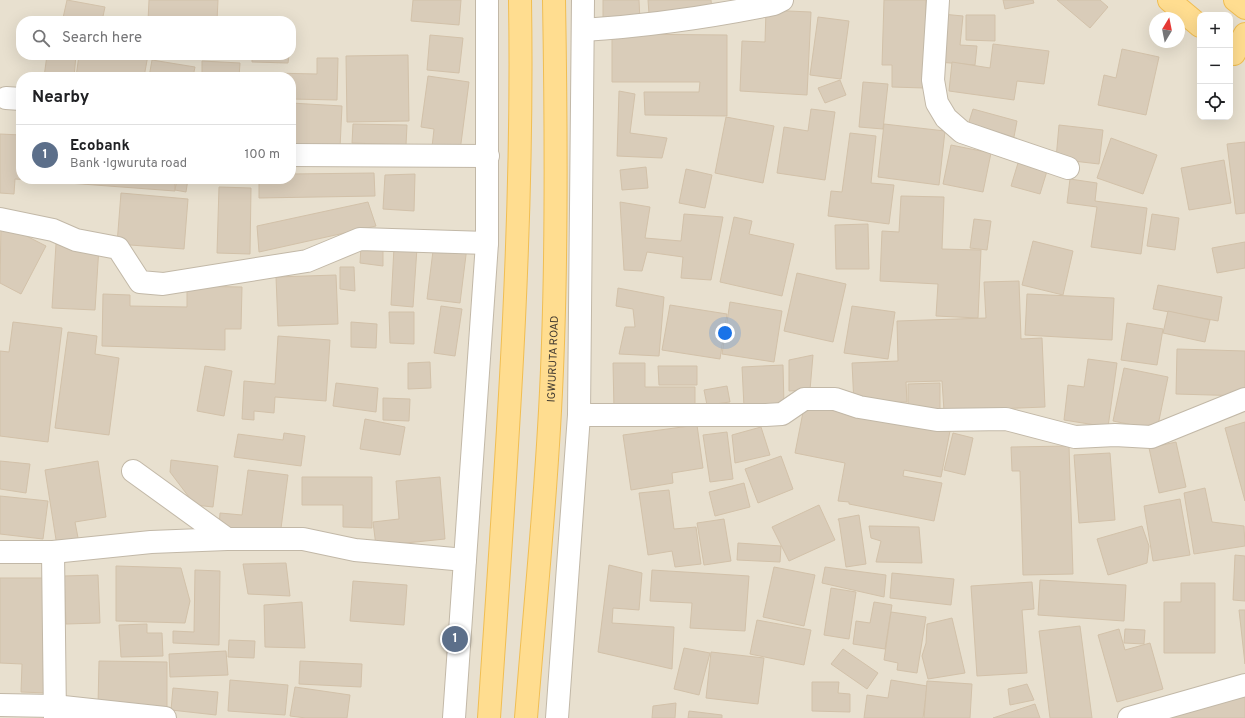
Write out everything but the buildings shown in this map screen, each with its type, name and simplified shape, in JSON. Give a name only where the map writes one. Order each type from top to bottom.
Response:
[{"type":"main road","points":[[489,718],[514,340],[518,225],[520,0]]},
{"type":"main road","name":"IGWURUTA ROAD","points":[[526,718],[548,456],[553,342],[556,144],[554,0]]},
{"type":"main road","points":[[1169,0],[1197,23]]},
{"type":"main road","points":[[1235,0],[1245,8]]},
{"type":"main road","points":[[1236,56],[1245,34]]},
{"type":"street","points":[[454,718],[487,243],[487,0]]},
{"type":"street","points":[[557,718],[579,415],[583,0]]},
{"type":"street","points":[[583,30],[638,27],[707,17],[774,4],[782,0]]},
{"type":"street","points":[[938,0],[933,80],[936,103],[946,118],[962,132],[1068,168]]},
{"type":"street","points":[[296,155],[488,156]]},
{"type":"street","points":[[0,220],[53,230],[76,240],[118,248],[140,282],[163,284],[307,261],[360,239],[487,243]]},
{"type":"street","points":[[579,415],[766,415],[782,414],[804,399],[835,399],[859,407],[937,420],[1006,419],[1075,437],[1115,435],[1151,437],[1245,399]]},
{"type":"street","points":[[133,471],[227,539]]},
{"type":"street","points":[[0,552],[53,552],[151,542],[227,539],[303,539],[355,550],[465,560]]},
{"type":"street","points":[[53,552],[55,712]]},
{"type":"street","points":[[1139,717],[1245,685]]},
{"type":"street","points":[[0,705],[55,712],[165,718]]},
{"type":"shaded area","points":[[0,0],[1245,0],[1245,718],[0,718]]},
{"type":"place","name":"Ecobank","points":[[455,639]]}]
